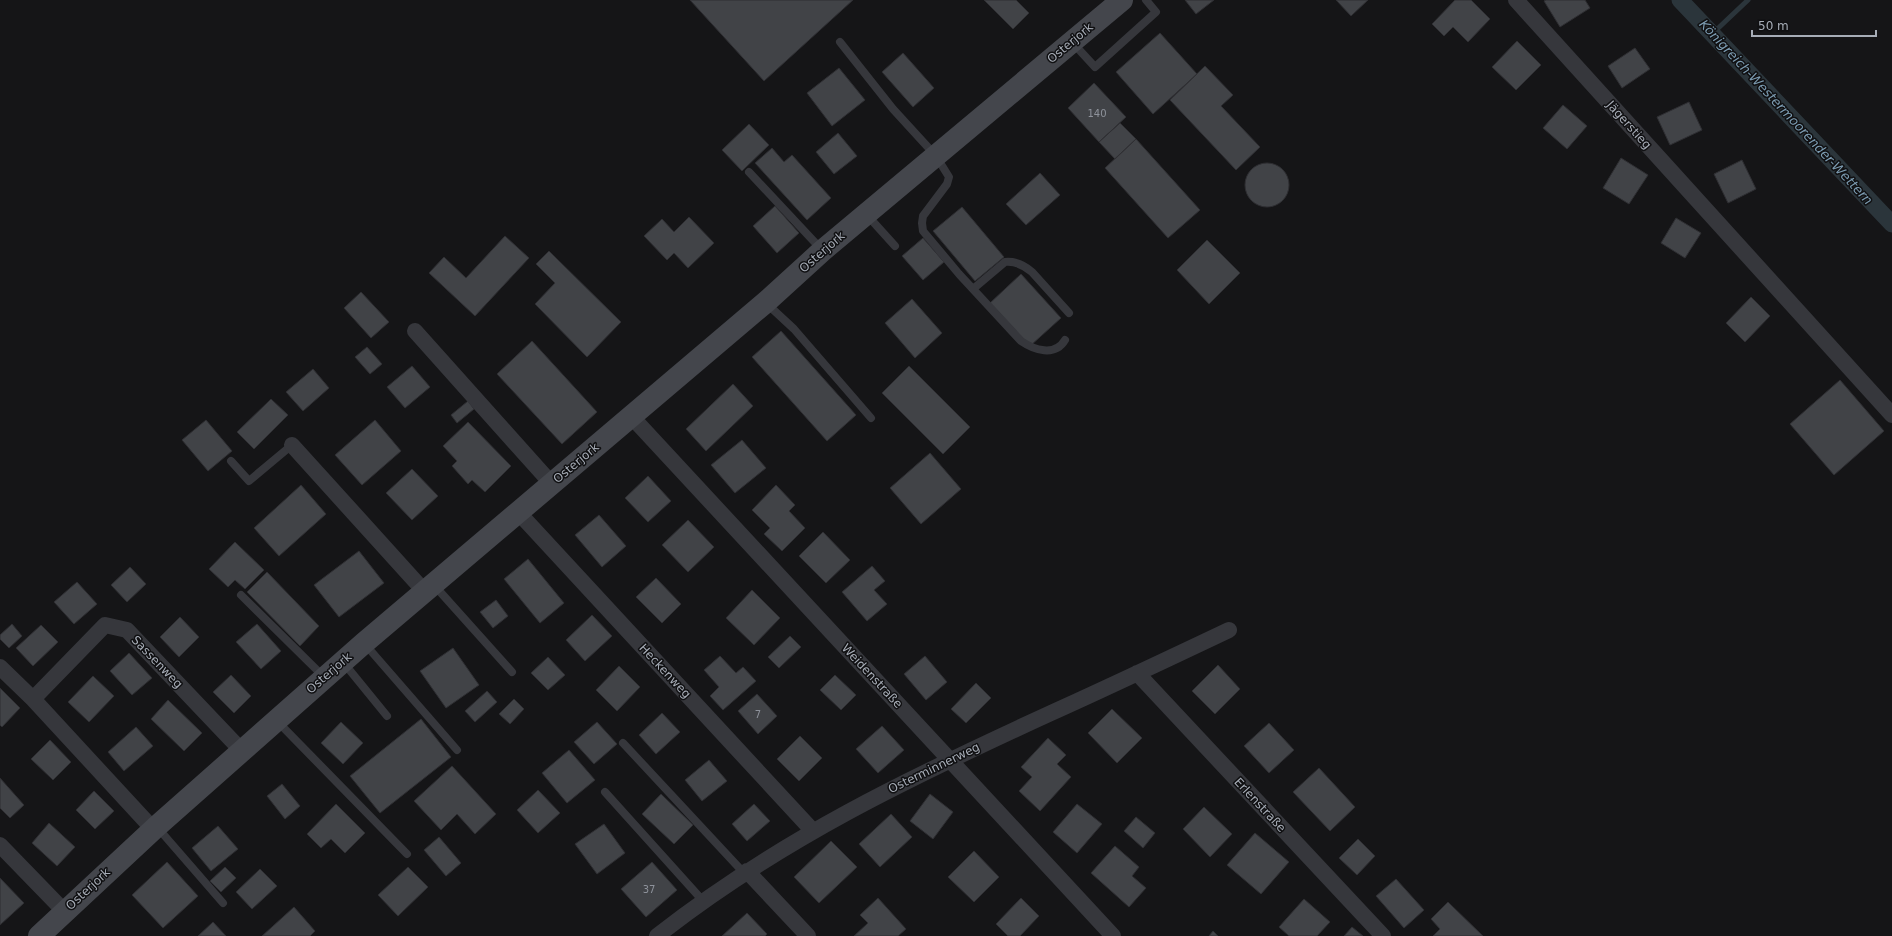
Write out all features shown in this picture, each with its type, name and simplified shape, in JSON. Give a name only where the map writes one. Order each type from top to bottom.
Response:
[{"type":"main road","name":"Osterjork","points":[[39,936],[64,911],[155,828],[342,661],[429,589],[551,483],[766,302],[822,251],[1122,0]]},
{"type":"street","name":"Jägerstieg","points":[[1516,0],[1892,415]]},
{"type":"street","points":[[415,331],[551,483]]},
{"type":"street","name":"Weidenstraße","points":[[631,416],[1114,936]]},
{"type":"street","points":[[292,445],[429,589]]},
{"type":"street","name":"Heckenweg","points":[[518,512],[812,830]]},
{"type":"street","name":"Sassenweg","points":[[33,699],[105,625],[127,630],[241,750]]},
{"type":"street","name":"Osterminnerweg","points":[[657,936],[745,872],[812,830],[950,759],[1229,630]]},
{"type":"street","points":[[0,667],[33,699],[155,828]]},
{"type":"street","name":"Erlenstraße","points":[[1137,673],[1383,936]]},
{"type":"street","points":[[0,845],[64,911]]},
{"type":"street","points":[[745,872],[808,936]]},
{"type":"lane","points":[[1072,42],[1095,67],[1156,12],[1146,0]]},
{"type":"lane","points":[[840,42],[893,109],[936,156],[949,177],[947,184],[923,216],[923,231],[973,289],[1021,341],[1029,346],[1052,351],[1059,348],[1065,340]]},
{"type":"lane","points":[[749,172],[822,251]]},
{"type":"lane","points":[[866,214],[895,246]]},
{"type":"lane","points":[[973,289],[1005,262],[1012,261],[1026,266],[1069,313]]},
{"type":"lane","points":[[766,302],[794,329],[871,418]]},
{"type":"lane","points":[[231,461],[249,481],[292,445]]},
{"type":"lane","points":[[429,589],[512,672]]},
{"type":"lane","points":[[241,595],[324,677]]},
{"type":"lane","points":[[364,643],[457,750]]},
{"type":"lane","points":[[342,661],[387,716]]},
{"type":"lane","points":[[276,720],[407,854]]},
{"type":"lane","points":[[623,743],[745,872]]},
{"type":"lane","points":[[605,792],[704,902]]},
{"type":"lane","points":[[155,828],[223,903]]},
{"type":"building","points":[[690,0],[853,0],[764,81]]},
{"type":"building","points":[[984,0],[1016,0],[1029,13],[1013,29]]},
{"type":"building","points":[[1185,0],[1214,0],[1196,14]]},
{"type":"building","points":[[1336,0],[1368,0],[1351,16]]},
{"type":"building","points":[[1455,0],[1471,0],[1490,19],[1468,42],[1453,27],[1444,36],[1432,24]]},
{"type":"building","points":[[1585,0],[1590,8],[1560,27],[1544,1]]},
{"type":"building","points":[[1160,33],[1197,74],[1153,114],[1116,72]]},
{"type":"building","points":[[1517,41],[1541,65],[1516,90],[1492,67]]},
{"type":"building","points":[[1635,48],[1650,69],[1622,88],[1608,66]]},
{"type":"building","points":[[903,53],[934,88],[913,107],[882,72]]},
{"type":"building","points":[[1205,66],[1233,95],[1221,106],[1260,147],[1236,170],[1170,100]]},
{"type":"building","points":[[839,68],[865,100],[832,126],[807,93]]},
{"type":"building","points":[[1094,83],[1126,117],[1099,142],[1068,108]]},
{"type":"building","points":[[1689,102],[1702,130],[1670,145],[1657,117]]},
{"type":"building","points":[[1563,105],[1587,126],[1567,149],[1543,128]]},
{"type":"building","points":[[1120,123],[1136,139],[1115,159],[1099,142]]},
{"type":"building","points":[[749,124],[769,145],[742,171],[722,150]]},
{"type":"building","points":[[838,133],[857,156],[834,174],[816,152]]},
{"type":"building","points":[[1136,139],[1200,210],[1168,238],[1105,168]]},
{"type":"building","points":[[772,148],[784,162],[792,155],[831,198],[807,220],[755,163]]},
{"type":"building","points":[[1621,158],[1648,175],[1629,204],[1603,188]]},
{"type":"building","points":[[1742,160],[1756,189],[1728,203],[1714,174]]},
{"type":"building","points":[[1263,163],[1271,163],[1283,169],[1289,181],[1289,189],[1283,201],[1271,207],[1263,207],[1251,201],[1245,189],[1245,181],[1251,169]]},
{"type":"building","points":[[1040,173],[1060,195],[1026,225],[1006,204]]},
{"type":"building","points":[[775,206],[799,233],[777,253],[753,226]]},
{"type":"building","points":[[962,207],[1004,257],[975,281],[933,231]]},
{"type":"building","points":[[689,217],[714,243],[688,268],[674,253],[667,260],[644,236],[662,219],[674,232]]},
{"type":"building","points":[[1676,218],[1701,233],[1685,258],[1661,243]]},
{"type":"building","points":[[505,236],[529,258],[475,316],[429,273],[444,257],[466,278]]},
{"type":"building","points":[[923,238],[944,262],[923,280],[902,256]]},
{"type":"building","points":[[1207,240],[1240,273],[1209,304],[1177,270]]},
{"type":"building","points":[[549,251],[621,322],[587,357],[535,304],[555,283],[536,264]]},
{"type":"building","points":[[1021,274],[1061,318],[1030,346],[990,303]]},
{"type":"building","points":[[361,292],[389,322],[371,338],[344,308]]},
{"type":"building","points":[[1751,297],[1770,316],[1745,342],[1726,323]]},
{"type":"building","points":[[912,299],[942,333],[915,358],[885,323]]},
{"type":"building","points":[[781,331],[856,415],[827,441],[752,357]]},
{"type":"building","points":[[532,341],[597,412],[562,444],[497,374]]},
{"type":"building","points":[[367,347],[382,364],[370,374],[355,357]]},
{"type":"building","points":[[412,366],[430,387],[405,408],[387,387]]},
{"type":"building","points":[[909,366],[970,427],[943,454],[882,393]]},
{"type":"building","points":[[313,369],[329,388],[303,411],[286,392]]},
{"type":"building","points":[[1840,380],[1884,431],[1834,475],[1790,424]]},
{"type":"building","points":[[733,384],[753,406],[706,451],[686,429]]},
{"type":"building","points":[[271,399],[288,415],[254,449],[237,432]]},
{"type":"building","points":[[468,401],[474,409],[457,423],[451,415]]},
{"type":"building","points":[[206,420],[232,451],[208,471],[182,440]]},
{"type":"building","points":[[375,420],[401,451],[362,485],[335,455]]},
{"type":"building","points":[[468,422],[511,466],[485,492],[472,480],[468,484],[452,466],[457,461],[443,446]]},
{"type":"building","points":[[742,440],[766,468],[735,493],[711,465]]},
{"type":"building","points":[[930,453],[961,489],[921,524],[890,488]]},
{"type":"building","points":[[412,469],[438,496],[412,520],[386,493]]},
{"type":"building","points":[[648,476],[671,501],[648,522],[625,498]]},
{"type":"building","points":[[301,485],[326,514],[279,556],[254,528]]},
{"type":"building","points":[[776,485],[795,505],[789,511],[805,528],[782,551],[764,534],[770,528],[752,510]]},
{"type":"building","points":[[599,515],[626,546],[602,567],[575,535]]},
{"type":"building","points":[[688,520],[714,547],[688,572],[662,545]]},
{"type":"building","points":[[823,532],[850,560],[826,583],[799,556]]},
{"type":"building","points":[[235,542],[264,570],[245,589],[235,580],[228,587],[209,569]]},
{"type":"building","points":[[359,551],[384,583],[339,617],[314,585]]},
{"type":"building","points":[[528,559],[564,603],[540,623],[504,579]]},
{"type":"building","points":[[872,566],[885,581],[874,590],[887,604],[867,621],[842,592]]},
{"type":"building","points":[[130,567],[146,584],[127,602],[111,585]]},
{"type":"building","points":[[267,572],[319,626],[300,646],[247,592]]},
{"type":"building","points":[[656,578],[681,604],[662,623],[636,597]]},
{"type":"building","points":[[77,582],[97,604],[74,624],[54,602]]},
{"type":"building","points":[[752,590],[780,618],[754,645],[726,618]]},
{"type":"building","points":[[496,600],[508,616],[493,628],[480,612]]},
{"type":"building","points":[[592,615],[612,636],[585,661],[566,640]]},
{"type":"building","points":[[180,617],[199,637],[179,657],[160,637]]},
{"type":"building","points":[[12,624],[22,636],[9,648],[0,639],[0,635]]},
{"type":"building","points":[[257,624],[281,651],[261,669],[236,642]]},
{"type":"building","points":[[41,625],[58,642],[33,666],[16,648]]},
{"type":"building","points":[[790,636],[801,647],[779,668],[768,657]]},
{"type":"building","points":[[453,648],[479,685],[446,708],[420,671]]},
{"type":"building","points":[[129,653],[152,678],[132,695],[110,671]]},
{"type":"building","points":[[720,656],[736,673],[743,667],[756,681],[723,710],[710,696],[719,687],[704,670]]},
{"type":"building","points":[[925,656],[947,682],[926,700],[904,674]]},
{"type":"building","points":[[548,657],[565,675],[548,690],[531,673]]},
{"type":"building","points":[[1218,665],[1240,689],[1215,714],[1192,691]]},
{"type":"building","points":[[619,666],[640,687],[617,711],[596,690]]},
{"type":"building","points":[[231,675],[251,696],[234,713],[213,692]]},
{"type":"building","points":[[835,675],[856,695],[841,710],[820,690]]},
{"type":"building","points":[[93,676],[114,696],[89,722],[68,702]]},
{"type":"building","points":[[976,683],[991,698],[966,723],[951,709]]},
{"type":"building","points":[[0,688],[20,708],[2,727],[0,725]]},
{"type":"building","points":[[487,691],[497,702],[475,722],[465,711]]},
{"type":"building","points":[[757,694],[777,716],[758,734],[738,711]]},
{"type":"building","points":[[514,699],[524,709],[510,724],[499,714]]},
{"type":"building","points":[[168,700],[202,733],[184,751],[151,719]]},
{"type":"building","points":[[1112,709],[1142,738],[1117,763],[1088,733]]},
{"type":"building","points":[[662,713],[680,732],[656,754],[639,735]]},
{"type":"building","points":[[421,719],[451,757],[380,813],[350,776]]},
{"type":"building","points":[[341,722],[363,743],[343,764],[321,743]]},
{"type":"building","points":[[597,722],[617,744],[594,764],[574,742]]},
{"type":"building","points":[[1269,723],[1294,750],[1269,773],[1244,746]]},
{"type":"building","points":[[882,726],[904,750],[878,773],[856,749]]},
{"type":"building","points":[[136,727],[153,746],[124,771],[108,752]]},
{"type":"building","points":[[800,736],[822,758],[799,781],[777,759]]},
{"type":"building","points":[[1048,738],[1066,755],[1057,764],[1071,777],[1040,811],[1019,791],[1032,777],[1021,767]]},
{"type":"building","points":[[50,740],[71,762],[53,780],[31,759]]},
{"type":"building","points":[[569,750],[595,780],[567,803],[542,773]]},
{"type":"building","points":[[709,760],[727,781],[702,801],[685,780]]},
{"type":"building","points":[[452,766],[496,814],[475,834],[457,814],[441,830],[414,801]]},
{"type":"building","points":[[1319,768],[1355,807],[1330,831],[1293,792]]},
{"type":"building","points":[[0,778],[24,805],[10,818],[0,808]]},
{"type":"building","points":[[282,784],[300,806],[285,819],[267,796]]},
{"type":"building","points":[[538,790],[560,813],[538,833],[517,810]]},
{"type":"building","points":[[94,791],[114,811],[95,829],[76,810]]},
{"type":"building","points":[[661,794],[693,825],[674,844],[642,814]]},
{"type":"building","points":[[930,794],[953,812],[933,839],[910,821]]},
{"type":"building","points":[[336,804],[365,833],[345,853],[331,839],[321,848],[307,834]]},
{"type":"building","points":[[754,804],[770,821],[747,841],[732,824]]},
{"type":"building","points":[[1077,804],[1102,824],[1077,853],[1053,832]]},
{"type":"building","points":[[1204,807],[1232,834],[1210,857],[1183,829]]},
{"type":"building","points":[[891,814],[912,837],[880,867],[859,844]]},
{"type":"building","points":[[1136,817],[1155,833],[1143,848],[1124,831]]},
{"type":"building","points":[[49,823],[75,847],[57,866],[32,843]]},
{"type":"building","points":[[604,824],[625,853],[597,874],[575,844]]},
{"type":"building","points":[[218,826],[238,849],[211,871],[192,848]]},
{"type":"building","points":[[1255,833],[1289,862],[1261,894],[1227,865]]},
{"type":"building","points":[[439,837],[461,863],[446,876],[424,850]]},
{"type":"building","points":[[1358,839],[1375,856],[1357,875],[1339,858]]},
{"type":"building","points":[[831,841],[857,867],[819,903],[794,877]]},
{"type":"building","points":[[1115,846],[1139,867],[1132,876],[1146,888],[1129,907],[1091,873]]},
{"type":"building","points":[[974,851],[999,877],[974,902],[948,877]]},
{"type":"building","points":[[167,862],[198,896],[163,928],[132,895]]},
{"type":"building","points":[[652,862],[677,890],[646,917],[621,889]]},
{"type":"building","points":[[225,867],[236,878],[221,892],[210,881]]},
{"type":"building","points":[[408,867],[428,887],[398,916],[378,895]]},
{"type":"building","points":[[260,869],[277,886],[252,909],[236,892]]},
{"type":"building","points":[[0,878],[24,903],[0,925]]},
{"type":"building","points":[[1396,879],[1424,910],[1404,928],[1376,896]]},
{"type":"building","points":[[878,898],[906,929],[898,936],[854,936],[868,923],[860,915]]},
{"type":"building","points":[[1021,898],[1039,916],[1020,936],[1008,936],[996,924]]},
{"type":"building","points":[[1304,899],[1330,922],[1317,936],[1289,936],[1279,927]]},
{"type":"building","points":[[1448,902],[1483,936],[1433,936],[1440,929],[1431,919]]},
{"type":"building","points":[[294,907],[315,931],[310,936],[262,936]]},
{"type":"building","points":[[747,913],[767,934],[765,936],[722,936]]},
{"type":"building","points":[[213,922],[226,936],[198,936]]},
{"type":"building","points":[[1352,927],[1363,936],[1344,936]]},
{"type":"building","points":[[1213,931],[1218,936],[1209,936]]},
{"type":"waterway","name":"Königreich-Westermoorender-Wettern","points":[[1680,0],[1892,224]]},
{"type":"waterway","points":[[1712,34],[1748,0]]}]
